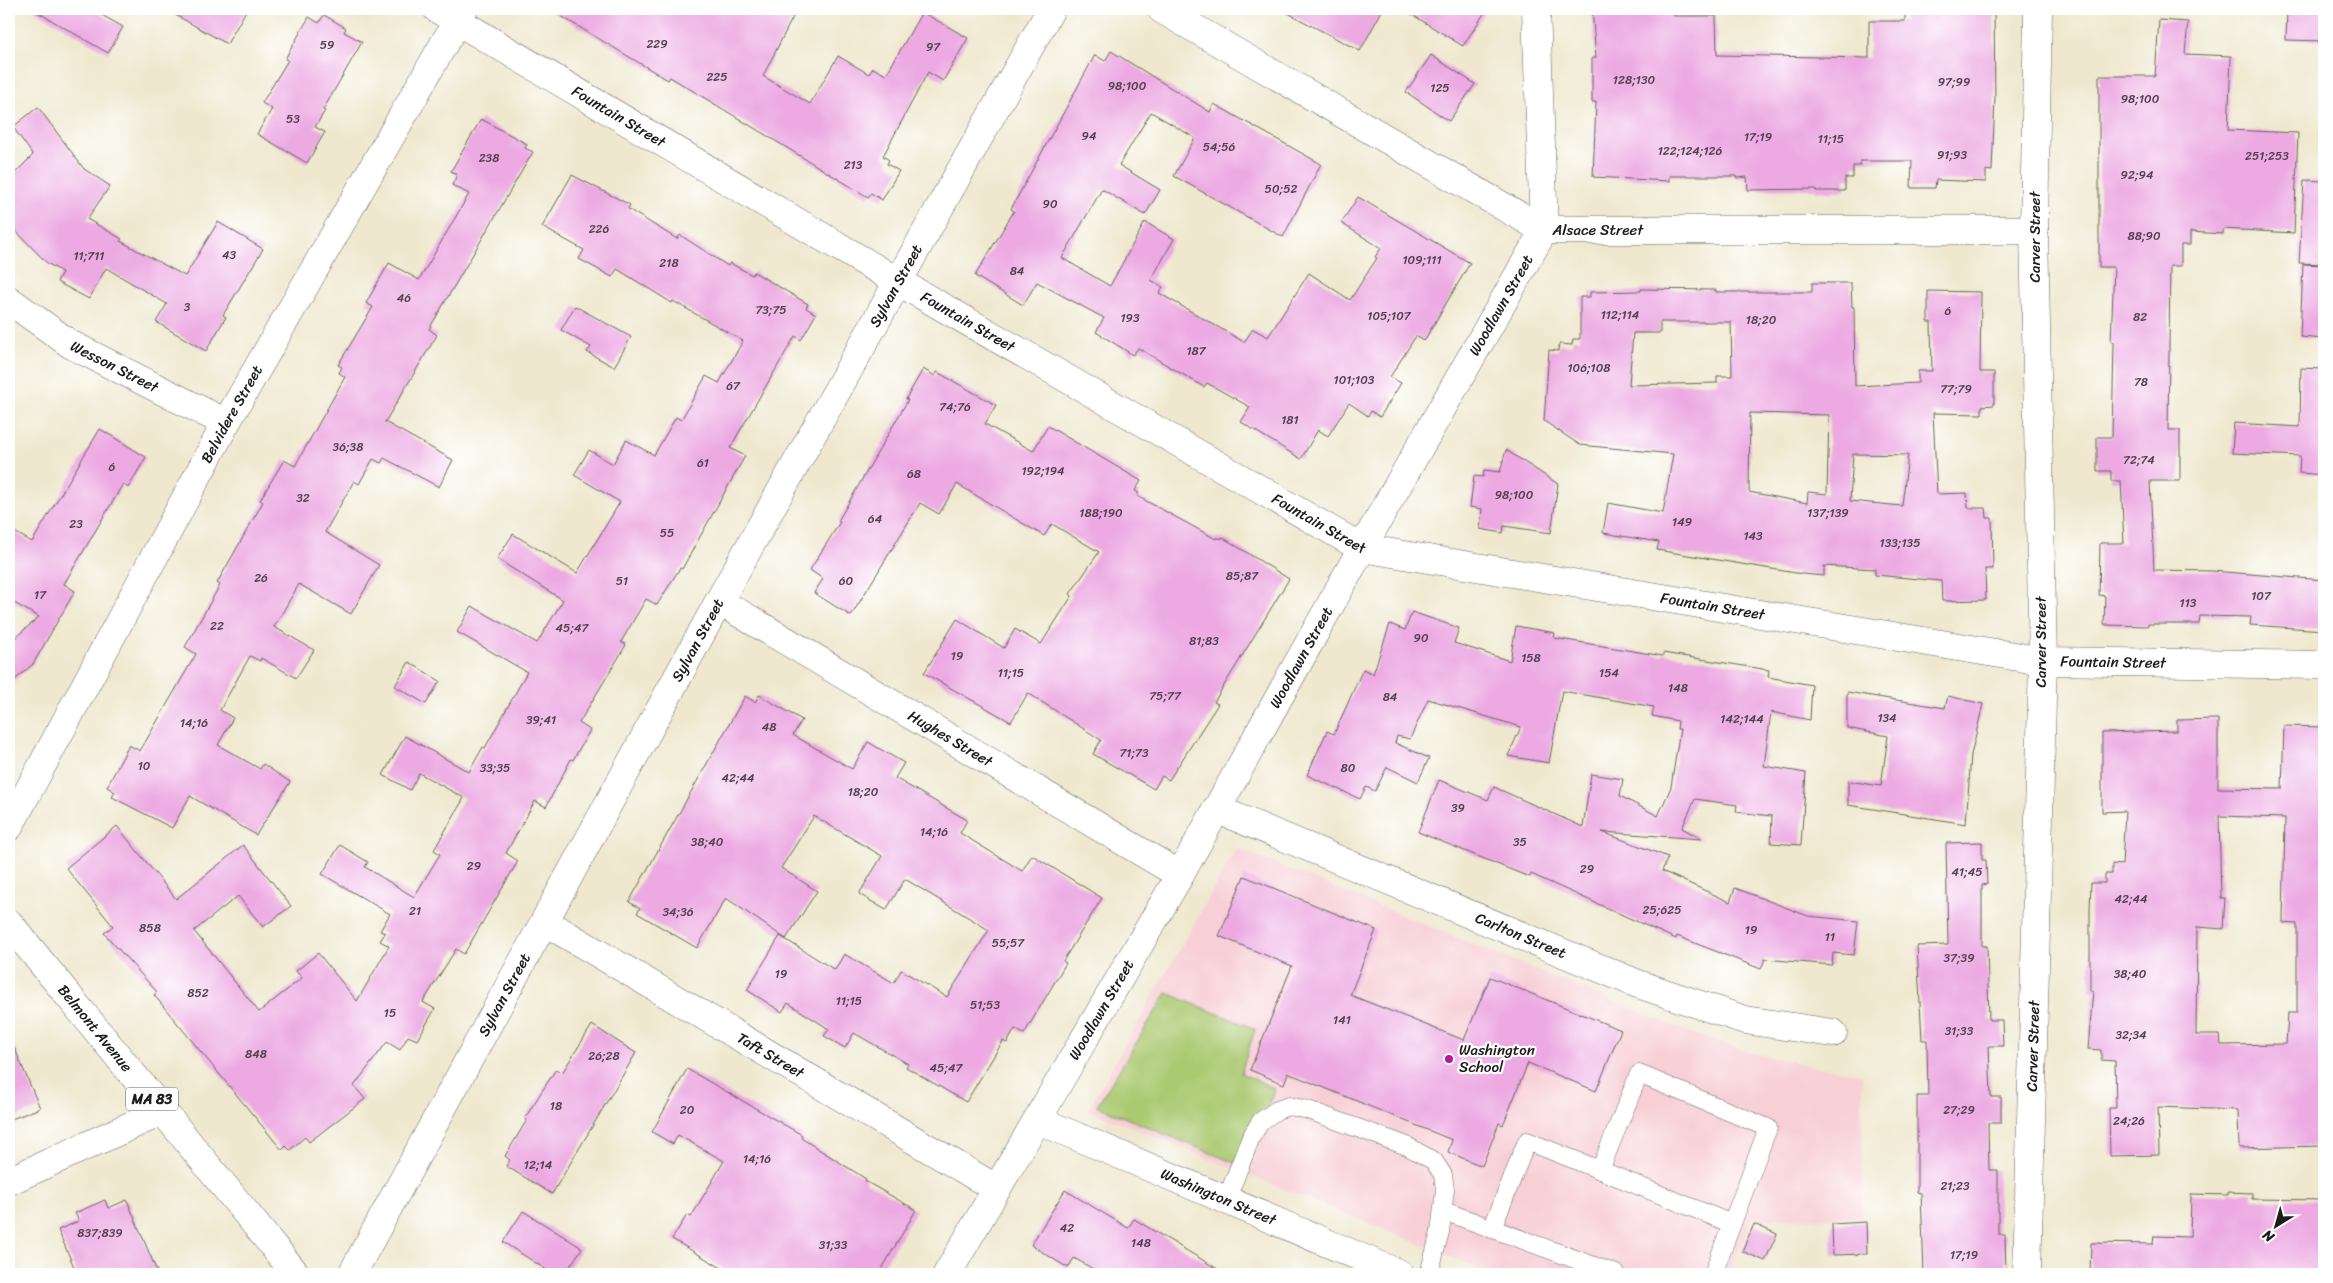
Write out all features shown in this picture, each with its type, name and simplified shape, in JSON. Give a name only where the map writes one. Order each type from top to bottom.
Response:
[{"type":"street","name":"Sylvan Street","points":[[352,1274],[719,601],[896,281],[1051,9]]},
{"type":"street","name":"Alsace Street","points":[[1162,9],[1544,230],[2034,230]]},
{"type":"street","points":[[1536,9],[1544,230]]},
{"type":"street","name":"Carver Street","points":[[2027,1274],[2042,661],[2034,230],[2038,9]]},
{"type":"street","name":"Fountain Street","points":[[453,13],[896,281],[1362,548],[2042,661],[2324,665]]},
{"type":"street","name":"Belvidere Street","points":[[9,827],[226,423],[453,13]]},
{"type":"street","name":"Woodlawn Street","points":[[946,1274],[1180,875],[1362,548],[1544,230]]},
{"type":"street","name":"Wesson Street","points":[[9,300],[70,344],[226,423]]},
{"type":"street","name":"Hughes Street","points":[[719,601],[1180,875]]},
{"type":"street","name":"Carlton Street","points":[[1216,809],[1638,984],[1744,1020],[1833,1033]]},
{"type":"street","name":"Taft Street","points":[[545,922],[997,1189]]},
{"type":"street","name":"Belmont Avenue","points":[[9,923],[296,1274]]},
{"type":"street","points":[[9,1182],[163,1111]]},
{"type":"street","name":"Washington Street","points":[[1038,1120],[1393,1273]]},
{"type":"lane","points":[[1600,1170],[1639,1074],[1768,1128],[1712,1274]]},
{"type":"lane","points":[[1226,1201],[1251,1137],[1261,1121],[1277,1110],[1289,1106],[1308,1110],[1422,1153],[1434,1161],[1443,1176],[1445,1190],[1444,1211],[1429,1274]]},
{"type":"lane","points":[[1492,1229],[1527,1141],[1732,1224]]},
{"type":"lane","points":[[1444,1211],[1616,1274]]},
{"type":"shaded area","name":"Washington School","points":[[1237,848],[1691,1033],[1749,1052],[1812,1066],[1862,1074],[1862,1218],[1751,1219],[1729,1274],[1493,1274],[1088,1110]]},
{"type":"green space","points":[[1167,993],[1255,1029],[1241,1073],[1275,1089],[1242,1166],[1097,1106]]},
{"type":"building","points":[[32,9],[91,9],[123,27],[108,53]]},
{"type":"building","points":[[165,9],[247,9],[227,44]]},
{"type":"building","points":[[549,9],[797,9],[763,76],[810,104],[838,56],[869,74],[873,68],[886,75],[922,12],[968,38],[943,81],[928,72],[883,156],[889,160],[887,164],[899,171],[882,200],[871,193],[868,197],[670,77],[668,80]]},
{"type":"building","points":[[1280,9],[1383,9],[1360,51]]},
{"type":"building","points":[[1403,9],[1487,9],[1463,46]]},
{"type":"building","points":[[1592,9],[1673,9],[1674,16],[1716,16],[1717,55],[1869,58],[1869,21],[1905,21],[1905,9],[1994,9],[1995,98],[1992,171],[1986,170],[1986,182],[1936,180],[1935,188],[1911,188],[1912,161],[1860,161],[1860,166],[1853,166],[1853,178],[1845,178],[1845,191],[1816,191],[1816,189],[1748,190],[1747,177],[1736,178],[1736,176],[1669,176],[1669,181],[1593,177],[1596,102],[1592,102],[1592,58],[1596,58]]},
{"type":"building","points":[[2287,9],[2324,9],[2324,41],[2286,40]]},
{"type":"building","points":[[324,15],[346,28],[344,32],[362,42],[315,127],[325,132],[307,163],[257,134],[272,109],[262,103],[288,60],[285,59],[309,17],[319,23]]},
{"type":"building","points":[[2159,20],[2188,22],[2185,54],[2231,56],[2228,130],[2298,133],[2294,233],[2223,229],[2223,234],[2190,232],[2190,245],[2181,245],[2181,266],[2170,266],[2168,430],[2180,430],[2180,481],[2150,481],[2154,570],[2212,571],[2324,580],[2324,630],[2250,625],[2251,617],[2200,616],[2199,624],[2104,625],[2105,596],[2099,595],[2100,543],[2124,543],[2121,481],[2111,481],[2111,471],[2097,471],[2097,437],[2112,437],[2114,342],[2111,342],[2114,267],[2099,267],[2099,76],[2155,76]]},
{"type":"building","points":[[1111,51],[1210,112],[1214,104],[1321,164],[1283,237],[1174,176],[1195,138],[1151,112],[1119,165],[1160,190],[1145,215],[1102,189],[1062,258],[1110,286],[1145,222],[1174,239],[1151,280],[1163,287],[1159,293],[1244,342],[1253,329],[1268,337],[1309,273],[1350,300],[1377,258],[1375,257],[1381,248],[1341,223],[1358,197],[1470,263],[1424,341],[1416,336],[1390,377],[1401,383],[1380,417],[1371,411],[1368,416],[1349,403],[1328,436],[1318,430],[1301,459],[1241,422],[1250,407],[1207,383],[1204,387],[1138,348],[1133,355],[1096,332],[1104,318],[1037,282],[1023,305],[975,276],[1014,211],[1011,209],[1095,55],[1105,61]]},
{"type":"building","points":[[1431,55],[1475,84],[1449,121],[1406,92]]},
{"type":"building","points":[[38,107],[84,169],[110,186],[87,219],[122,239],[120,241],[185,276],[218,222],[263,249],[223,315],[226,317],[206,351],[156,322],[167,304],[106,268],[89,299],[57,282],[62,272],[47,263],[9,224],[9,179],[33,155],[13,127]]},
{"type":"building","points":[[481,119],[527,144],[525,148],[533,152],[429,329],[437,335],[385,422],[453,460],[439,487],[384,458],[381,463],[373,459],[359,484],[354,481],[325,532],[379,565],[351,614],[299,584],[274,627],[314,650],[296,678],[261,658],[260,661],[250,656],[220,710],[233,718],[218,745],[260,769],[263,764],[290,782],[256,835],[190,796],[172,828],[112,797],[115,792],[107,787],[129,745],[140,751],[196,654],[185,647],[220,585],[217,583],[263,502],[260,500],[284,460],[295,466],[345,377],[339,373],[342,367],[338,365],[373,307],[366,303],[389,263],[419,280],[469,194],[452,185],[457,175],[451,171]]},
{"type":"building","points":[[572,175],[630,205],[628,209],[677,239],[680,235],[728,266],[730,263],[752,275],[754,272],[808,304],[806,308],[816,314],[801,340],[795,336],[730,448],[745,456],[682,569],[680,568],[657,605],[646,599],[621,642],[626,645],[579,723],[590,730],[573,760],[571,759],[546,807],[535,801],[506,853],[518,861],[464,954],[456,949],[423,1002],[435,1009],[417,1040],[408,1036],[400,1050],[387,1042],[354,1086],[365,1099],[309,1142],[305,1137],[290,1150],[286,1146],[282,1150],[154,995],[157,992],[104,933],[113,926],[66,868],[117,826],[176,899],[243,845],[291,906],[263,927],[238,896],[194,931],[259,1012],[302,978],[296,971],[318,953],[357,1001],[389,946],[380,941],[385,933],[380,931],[390,914],[322,874],[340,845],[368,862],[365,867],[414,897],[440,854],[434,850],[464,798],[419,773],[410,790],[383,775],[405,736],[469,772],[483,747],[485,748],[527,672],[457,632],[472,606],[537,643],[563,600],[497,559],[513,534],[577,573],[620,502],[574,475],[589,450],[613,464],[626,440],[654,455],[676,417],[681,420],[706,376],[719,383],[743,341],[673,301],[672,303],[617,269],[612,277],[579,259],[584,250],[542,227]]},
{"type":"building","points":[[2304,180],[2324,181],[2324,264],[2299,263]]},
{"type":"building","points":[[2303,264],[2324,265],[2324,339],[2300,337]]},
{"type":"building","points":[[1812,283],[1851,283],[1852,307],[1854,307],[1855,386],[1918,383],[1918,371],[1932,371],[1931,322],[1928,322],[1928,291],[1981,292],[1980,372],[1994,372],[1994,405],[1982,406],[1982,414],[1933,413],[1937,494],[1967,493],[1968,508],[1986,508],[1987,518],[1992,518],[1993,569],[1985,569],[1986,600],[1942,601],[1941,581],[1875,575],[1875,569],[1824,566],[1824,576],[1802,574],[1657,550],[1659,542],[1603,533],[1608,503],[1663,513],[1673,454],[1580,445],[1544,421],[1549,350],[1558,351],[1559,344],[1572,345],[1573,339],[1580,339],[1580,297],[1590,297],[1590,292],[1641,291],[1641,289],[1716,290],[1716,292],[1812,292]],"holes":[[[1660,322],[1731,322],[1732,376],[1717,376],[1717,383],[1629,385],[1633,333],[1660,333]],[[1750,413],[1829,415],[1827,494],[1808,492],[1807,503],[1749,492]],[[1853,454],[1908,455],[1902,506],[1850,501]]]},
{"type":"building","points":[[575,306],[631,337],[614,367],[587,352],[591,347],[561,330]]},
{"type":"building","points":[[2301,368],[2324,369],[2324,475],[2299,473],[2300,456],[2232,453],[2234,423],[2300,427]]},
{"type":"building","points":[[923,369],[935,376],[937,372],[996,405],[985,424],[1033,451],[1048,426],[1141,481],[1135,491],[1139,493],[1137,496],[1216,539],[1217,537],[1221,539],[1222,537],[1289,579],[1214,702],[1218,704],[1169,780],[1162,776],[1154,789],[1093,754],[1101,740],[1028,693],[1011,722],[924,673],[957,619],[1004,648],[1015,629],[1041,644],[1072,596],[1070,594],[1099,552],[1052,524],[1044,536],[957,484],[939,514],[920,503],[851,616],[814,593],[823,579],[810,570],[840,522],[838,521],[908,400],[906,399]]},
{"type":"building","points":[[100,429],[146,457],[128,488],[123,484],[64,584],[75,591],[33,664],[9,685],[9,643],[39,617],[9,600],[9,529],[32,542]]},
{"type":"building","points":[[1506,450],[1558,484],[1551,533],[1504,526],[1503,533],[1480,529],[1482,509],[1470,507],[1474,476],[1483,477],[1484,470],[1500,472]]},
{"type":"building","points":[[1412,612],[1459,628],[1454,643],[1510,661],[1516,626],[1555,633],[1554,638],[1663,656],[1663,653],[1769,670],[1768,677],[1812,685],[1810,720],[1771,712],[1764,766],[1806,773],[1801,845],[1771,843],[1772,816],[1736,812],[1737,805],[1695,799],[1682,828],[1702,839],[1602,832],[1668,857],[1662,871],[1730,902],[1735,888],[1808,916],[1858,921],[1854,955],[1833,953],[1832,965],[1765,959],[1761,969],[1677,936],[1676,939],[1531,874],[1530,877],[1519,873],[1418,832],[1439,780],[1488,800],[1494,787],[1583,827],[1591,774],[1623,779],[1620,796],[1658,816],[1671,787],[1680,729],[1677,729],[1678,721],[1652,716],[1654,707],[1562,691],[1549,763],[1508,756],[1521,727],[1428,699],[1410,739],[1397,736],[1395,743],[1429,758],[1418,782],[1387,767],[1375,791],[1366,787],[1360,799],[1307,775],[1327,731],[1334,734],[1363,669],[1373,674],[1390,624],[1405,630]]},
{"type":"building","points":[[409,662],[440,681],[426,704],[395,686]]},
{"type":"building","points":[[1847,692],[1945,708],[1948,696],[1983,704],[1971,755],[1966,824],[1848,805],[1848,781],[1881,786],[1888,736],[1847,728]]},
{"type":"building","points":[[759,695],[802,720],[793,735],[852,769],[868,742],[904,763],[895,778],[967,820],[960,833],[1022,871],[1032,855],[1102,898],[1063,961],[1066,963],[1024,1034],[1015,1029],[1007,1043],[1003,1041],[966,1102],[906,1067],[908,1064],[854,1033],[845,1048],[824,1036],[829,1029],[788,1003],[782,1012],[747,990],[780,936],[835,970],[844,954],[894,983],[901,970],[947,997],[989,930],[905,879],[886,910],[859,894],[882,856],[814,816],[781,868],[817,891],[786,939],[726,898],[697,948],[637,913],[640,908],[629,902],[745,696],[755,702]]},
{"type":"building","points":[[2218,719],[2218,788],[2282,789],[2284,726],[2324,727],[2324,1146],[2239,1148],[2238,1110],[2158,1107],[2159,1155],[2110,1156],[2109,1108],[2116,1108],[2115,1061],[2101,1060],[2101,1050],[2088,1049],[2093,991],[2090,991],[2091,883],[2105,883],[2105,874],[2112,874],[2112,864],[2122,865],[2125,811],[2102,812],[2102,733],[2177,731],[2177,720]],"holes":[[[2219,816],[2285,818],[2283,923],[2297,924],[2297,1013],[2288,1013],[2286,1044],[2221,1045],[2220,1035],[2196,1035],[2197,927],[2223,929],[2225,898],[2221,898]]]},
{"type":"building","points":[[1982,842],[1982,860],[1986,860],[1987,884],[1982,885],[1982,946],[1987,946],[1989,1020],[2002,1020],[2003,1046],[1989,1046],[1991,1097],[2001,1097],[2001,1123],[1988,1123],[1989,1170],[1998,1170],[1998,1234],[2005,1234],[2006,1274],[1924,1274],[1921,1193],[1917,1192],[1917,1096],[1928,1096],[1927,1040],[1922,1040],[1917,946],[1948,945],[1946,843]]},
{"type":"building","points":[[1244,876],[1376,930],[1350,995],[1464,1040],[1490,977],[1621,1030],[1596,1091],[1528,1063],[1503,1125],[1499,1123],[1482,1166],[1448,1152],[1452,1140],[1288,1073],[1284,1084],[1250,1070],[1292,966],[1219,936]]},
{"type":"building","points":[[592,1025],[636,1053],[552,1194],[506,1166],[510,1160],[505,1156],[527,1120],[525,1118],[556,1069],[562,1073]]},
{"type":"building","points":[[9,1035],[40,1108],[9,1120]]},
{"type":"building","points":[[687,1069],[802,1135],[801,1138],[866,1179],[865,1181],[916,1210],[879,1274],[732,1274],[672,1239],[687,1215],[691,1217],[724,1161],[678,1135],[673,1144],[652,1132]]},
{"type":"building","points":[[1065,1190],[1128,1228],[1134,1219],[1226,1274],[1102,1274],[1074,1258],[1068,1268],[1031,1245]]},
{"type":"building","points":[[2228,1192],[2252,1193],[2252,1199],[2324,1200],[2324,1273],[2090,1274],[2091,1243],[2153,1244],[2154,1236],[2190,1237],[2191,1194],[2228,1195]]},
{"type":"building","points":[[105,1200],[108,1208],[127,1200],[158,1274],[77,1274],[58,1230],[79,1221],[75,1213]]},
{"type":"building","points":[[523,1211],[582,1248],[565,1274],[553,1274],[503,1242]]},
{"type":"building","points":[[1866,1222],[1867,1254],[1833,1255],[1832,1224]]},
{"type":"building","points":[[1754,1224],[1777,1234],[1765,1261],[1742,1251]]},
{"type":"place","name":"Washington School","points":[[1449,1059]]}]
